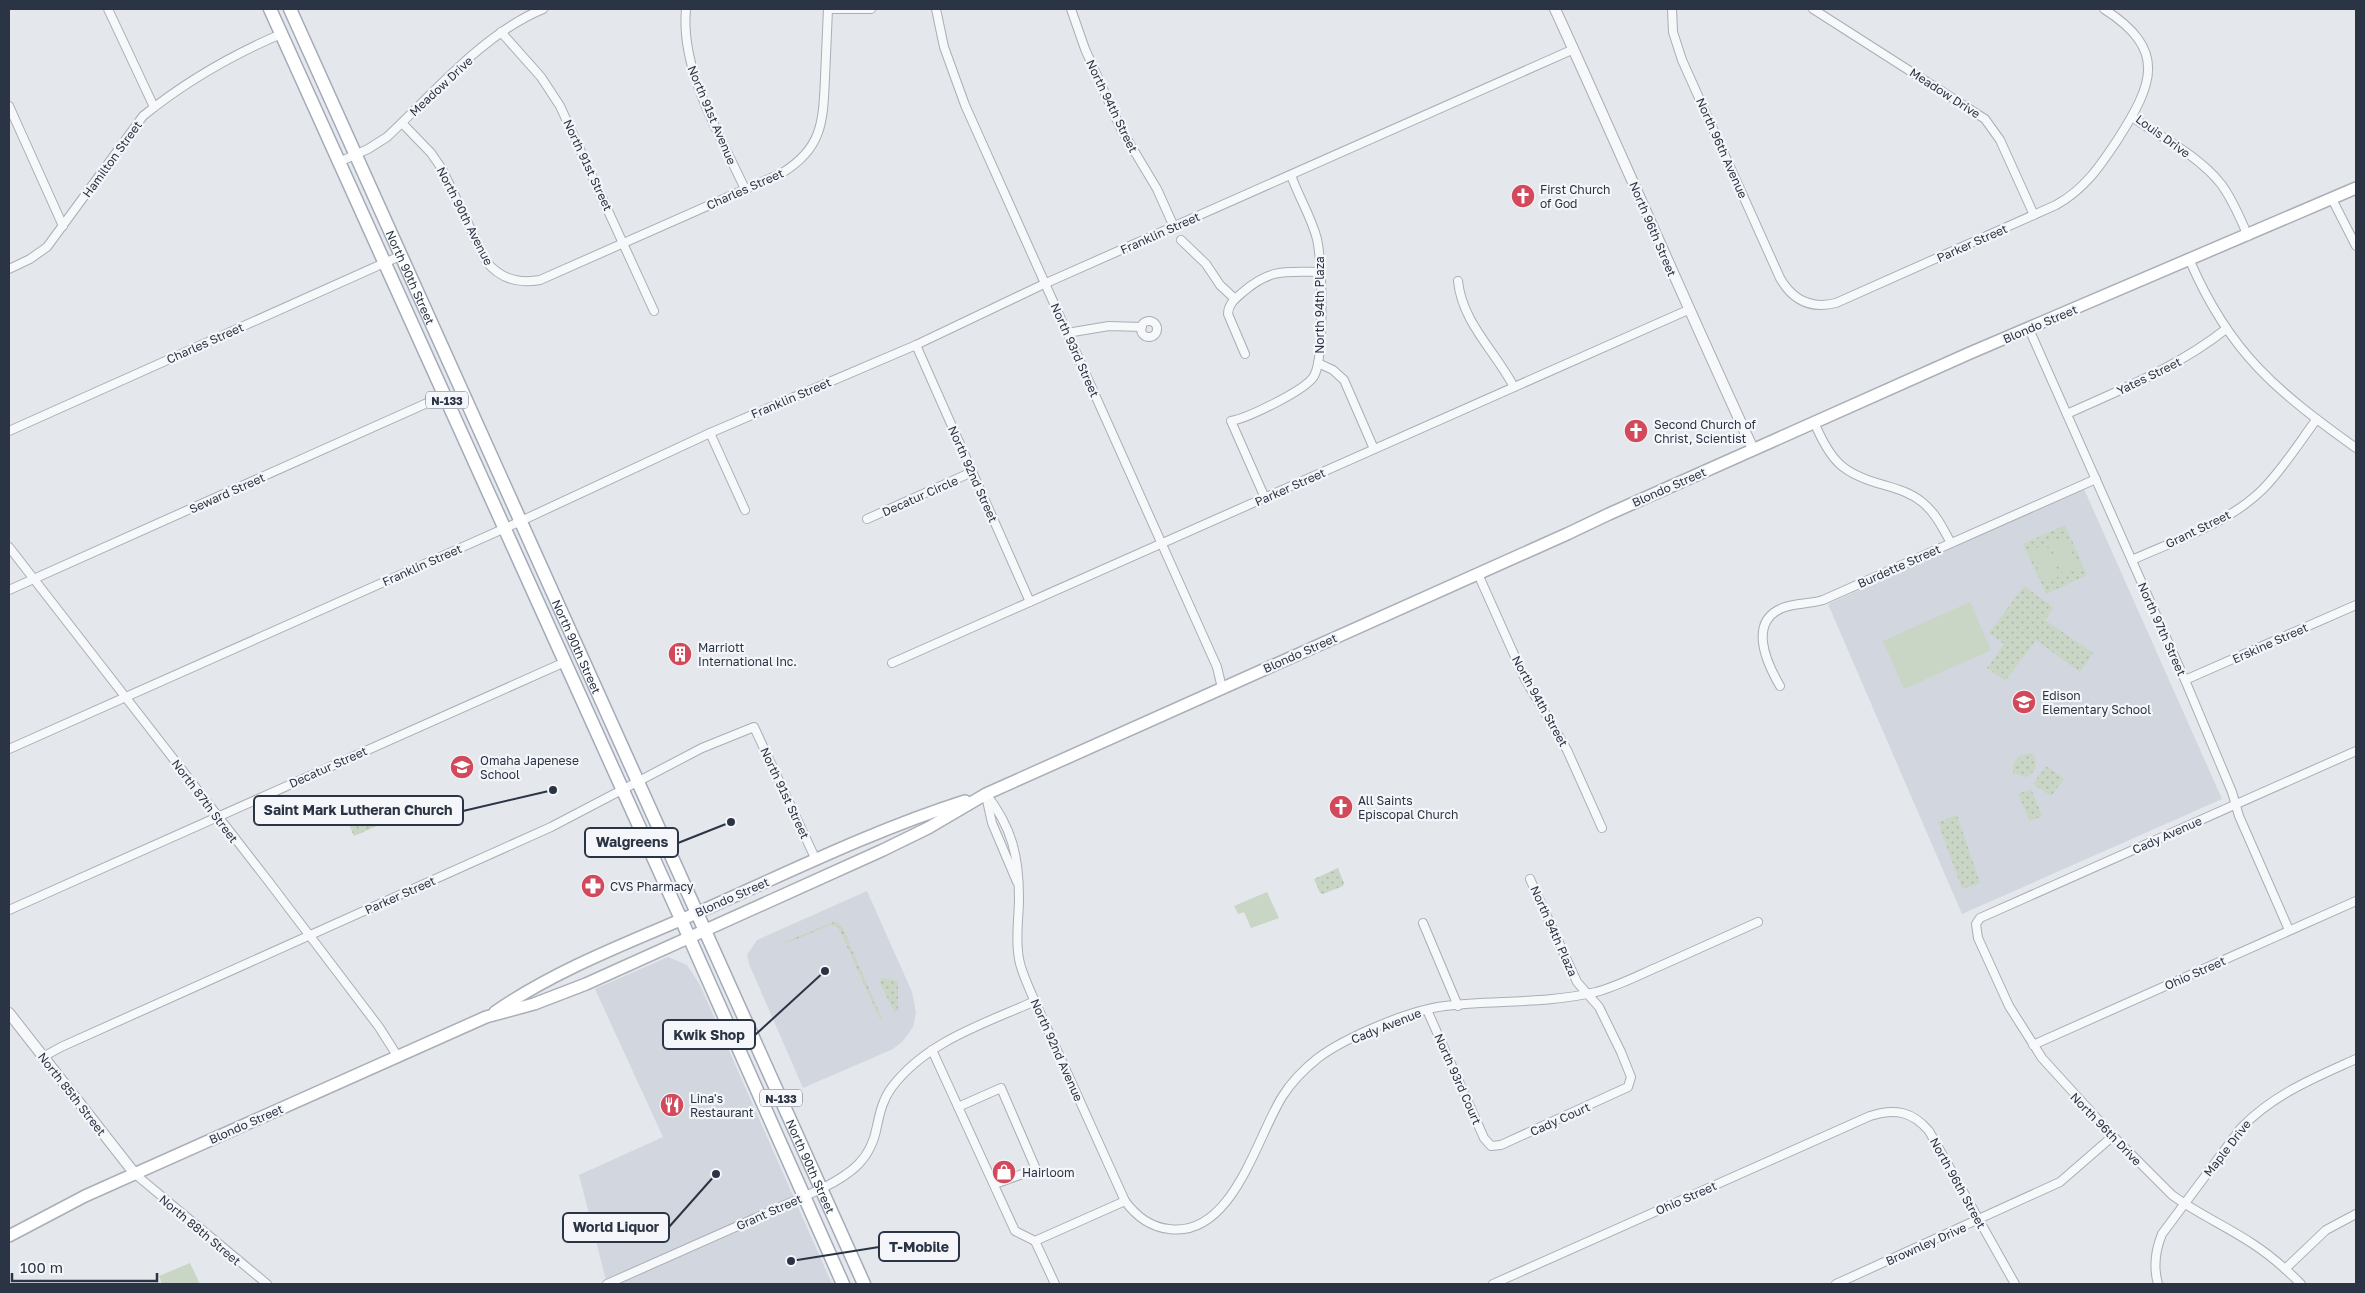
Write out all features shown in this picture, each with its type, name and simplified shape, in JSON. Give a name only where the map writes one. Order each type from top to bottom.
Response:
[{"type":"main road","name":"North 90th Street","points":[[270,9],[689,936],[843,1284]]},
{"type":"main road","name":"North 90th Street","points":[[290,9],[864,1284]]},
{"type":"main road","name":"Blondo Street","points":[[9,1236],[70,1204],[135,1174],[486,1017],[555,996],[908,839],[986,794],[1753,449],[2356,188]]},
{"type":"main road","name":"Blondo Street","points":[[486,1017],[518,996],[557,975],[681,919],[936,810],[986,794]]},
{"type":"street","points":[[108,9],[154,107]]},
{"type":"street","name":"Meadow Drive","points":[[339,162],[377,144],[501,32],[518,19],[543,9]]},
{"type":"street","name":"North 91st Avenue","points":[[686,9],[685,41],[692,71],[745,189]]},
{"type":"street","name":"Charles Street","points":[[542,279],[794,166],[808,153],[819,133],[823,115],[828,9]]},
{"type":"street","points":[[833,9],[871,9]]},
{"type":"street","name":"North 93rd Street","points":[[936,9],[944,47],[954,79],[1044,284],[1068,333],[1161,544],[1218,667],[1222,688]]},
{"type":"street","name":"North 94th Street","points":[[1071,9],[1078,33],[1121,129],[1157,189],[1174,227]]},
{"type":"street","name":"North 96th Street","points":[[1555,9],[1650,220],[1688,310],[1753,449]]},
{"type":"street","name":"North 96th Avenue","points":[[1672,9],[1673,32],[1682,60],[1783,283]]},
{"type":"street","name":"Meadow Drive","points":[[1813,9],[1984,119],[2000,140],[2034,215]]},
{"type":"street","name":"Louis Drive","points":[[2104,9],[2134,32],[2146,58],[2148,72],[2146,89],[2132,117],[2191,156],[2211,173],[2230,197],[2248,236]]},
{"type":"street","name":"North 91st Street","points":[[501,32],[541,77],[560,106],[654,312]]},
{"type":"street","name":"Hamilton Street","points":[[9,269],[40,254],[63,226],[134,126],[154,107],[235,55],[281,34]]},
{"type":"street","name":"Franklin Street","points":[[9,749],[521,521],[710,433],[916,345],[1044,284],[1574,49]]},
{"type":"street","points":[[9,108],[63,226]]},
{"type":"street","name":"Parker Street","points":[[1783,283],[1792,294],[1806,303],[1816,306],[1836,303],[2034,215],[2065,200],[2088,182],[2132,117]]},
{"type":"street","name":"North 90th Avenue","points":[[402,123],[442,169],[486,261],[492,268],[508,279],[520,282],[542,279]]},
{"type":"street","name":"North 94th Plaza","points":[[1291,175],[1316,237],[1320,272],[1320,354],[1318,363],[1333,370],[1344,380],[1374,449]]},
{"type":"street","points":[[2332,199],[2356,246]]},
{"type":"street","points":[[1181,240],[1206,264],[1220,285],[1235,299]]},
{"type":"street","name":"Charles Street","points":[[9,431],[402,255]]},
{"type":"street","points":[[2190,261],[2206,297],[2226,329],[2260,372],[2316,420],[2356,448]]},
{"type":"street","points":[[1244,354],[1228,314],[1228,308],[1235,299],[1254,282],[1267,275],[1320,272]]},
{"type":"street","points":[[1458,280],[1460,295],[1466,312],[1514,387]]},
{"type":"street","name":"Parker Street","points":[[892,664],[1688,310]]},
{"type":"street","points":[[1068,333],[1109,326],[1142,328]]},
{"type":"street","name":"North 97th Street","points":[[2029,329],[2184,680],[2289,930]]},
{"type":"street","name":"Yates Street","points":[[2066,414],[2172,366],[2202,348],[2226,329]]},
{"type":"street","name":"North 92nd Street","points":[[916,345],[1030,602]]},
{"type":"street","points":[[1265,498],[1231,421],[1305,387],[1315,374],[1318,363]]},
{"type":"street","name":"Seward Street","points":[[9,590],[445,396]]},
{"type":"street","name":"Grant Street","points":[[2132,560],[2218,521],[2245,504],[2276,475],[2316,420]]},
{"type":"street","points":[[1814,422],[1829,453],[1840,466],[1859,478],[1900,490],[1922,502],[1936,517],[1951,543]]},
{"type":"street","points":[[710,433],[744,510]]},
{"type":"street","name":"Decatur Circle","points":[[867,519],[972,472]]},
{"type":"street","name":"Burdette Street","points":[[1780,686],[1771,671],[1762,641],[1764,626],[1773,614],[1788,606],[1823,600],[2096,479]]},
{"type":"street","name":"North 87th Street","points":[[9,547],[379,1027],[398,1057]]},
{"type":"street","name":"North 94th Street","points":[[1478,574],[1525,679],[1567,750],[1602,828]]},
{"type":"street","name":"Erskine Street","points":[[2184,680],[2356,605]]},
{"type":"street","name":"Decatur Street","points":[[9,910],[565,662]]},
{"type":"street","name":"North 91st Street","points":[[754,727],[816,860]]},
{"type":"street","name":"Parker Street","points":[[43,1057],[69,1043],[551,827],[702,748],[754,727]]},
{"type":"street","name":"Cady Avenue","points":[[1978,920],[2356,751]]},
{"type":"street","name":"North 92nd Avenue","points":[[986,794],[992,823],[1018,885],[1019,957],[1035,1001],[1128,1204]]},
{"type":"street","name":"North 94th Plaza","points":[[1530,879],[1577,982],[1599,1007],[1621,1052],[1631,1077],[1628,1087]]},
{"type":"street","name":"Ohio Street","points":[[2033,1045],[2356,901]]},
{"type":"street","name":"North 96th Drive","points":[[1978,920],[1976,930],[1978,938],[2009,1006],[2033,1045],[2053,1072],[2161,1185],[2184,1204],[2251,1242],[2301,1284]]},
{"type":"street","name":"Cady Avenue","points":[[1128,1204],[1146,1221],[1165,1229],[1181,1230],[1193,1228],[1210,1219],[1230,1196],[1282,1097],[1302,1072],[1335,1047],[1414,1012],[1587,994],[1627,981],[1758,922]]},
{"type":"street","points":[[1423,923],[1458,1006]]},
{"type":"street","name":"Grant Street","points":[[607,1284],[822,1189],[849,1174],[863,1162],[872,1147],[884,1101],[889,1091],[909,1068],[932,1050],[953,1038],[1035,1001]]},
{"type":"street","name":"North 93rd Court","points":[[1427,1010],[1484,1138],[1491,1146]]},
{"type":"street","name":"North 85th Street","points":[[9,1013],[135,1174]]},
{"type":"street","points":[[932,1050],[1015,1231],[1034,1241],[1055,1284]]},
{"type":"street","name":"Maple Drive","points":[[2158,1284],[2155,1261],[2157,1246],[2166,1228],[2241,1128],[2253,1115],[2290,1090],[2356,1059]]},
{"type":"street","name":"Cady Court","points":[[1491,1146],[1501,1145],[1628,1087]]},
{"type":"street","points":[[958,1106],[1001,1088],[1036,1169],[995,1184]]},
{"type":"street","name":"North 96th Street","points":[[1880,1113],[1899,1111],[1922,1122],[1929,1131],[2015,1284]]},
{"type":"street","name":"Ohio Street","points":[[1493,1284],[1880,1113]]},
{"type":"street","name":"Brownley Drive","points":[[1836,1284],[2060,1182],[2113,1136]]},
{"type":"street","name":"North 88th Street","points":[[135,1174],[267,1284]]},
{"type":"street","points":[[1034,1241],[1128,1204]]},
{"type":"street","points":[[2285,1269],[2326,1230],[2356,1214]]},
{"type":"shaded area","name":"Edison Elementary School","points":[[2084,489],[2222,799],[1962,914],[1828,604]]},
{"type":"shaded area","points":[[867,891],[912,992],[916,1013],[913,1027],[903,1041],[893,1049],[803,1088],[749,964],[747,955],[757,940]]},
{"type":"shaded area","points":[[668,957],[687,965],[700,985],[832,1284],[607,1284],[579,1175],[663,1137],[595,989]]},
{"type":"green space","points":[[2065,525],[2087,575],[2046,594],[2023,544]]},
{"type":"green space","points":[[2064,536],[2079,568],[2063,575],[2049,543]]},
{"type":"green space","points":[[2046,544],[2060,576],[2045,583],[2030,551]]},
{"type":"green space","points":[[2024,586],[2054,608],[2045,620],[2093,653],[2080,672],[2036,640],[2005,681],[1987,668],[2004,644],[1989,633]]},
{"type":"green space","points":[[1970,602],[1991,650],[1904,689],[1883,641]]},
{"type":"green space","points":[[2033,754],[2035,761],[2034,771],[2025,777],[2013,773],[2014,762],[2021,755]]},
{"type":"green space","points":[[2046,766],[2064,779],[2051,796],[2033,784]]},
{"type":"green space","points":[[2031,789],[2042,816],[2030,821],[2018,794]]},
{"type":"green space","points":[[337,796],[345,798],[355,816],[358,817],[367,811],[374,810],[382,824],[354,836],[349,825],[338,818],[333,801],[333,798]]},
{"type":"green space","points":[[1957,815],[1980,883],[1962,889],[1938,822]]},
{"type":"green space","points":[[1338,868],[1344,883],[1343,886],[1323,894],[1320,893],[1314,879]]},
{"type":"green space","points":[[1267,892],[1279,918],[1251,928],[1244,912],[1238,914],[1234,906]]},
{"type":"green space","points":[[836,921],[842,926],[882,1019],[880,1019],[838,927],[830,925],[785,944],[785,942]]},
{"type":"green space","points":[[883,978],[898,981],[898,1010],[895,1013],[879,981]]},
{"type":"green space","points":[[190,1263],[200,1284],[162,1284],[159,1276]]},
{"type":"place","name":"First Church of God","points":[[1523,196]]},
{"type":"place","name":"Second Church of Christ, Scientist","points":[[1636,431]]},
{"type":"place","name":"Marriott International Inc.","points":[[680,654]]},
{"type":"place","name":"Edison Elementary School","points":[[2024,702]]},
{"type":"place","name":"Omaha Japenese School","points":[[462,767]]},
{"type":"place","name":"Saint Mark Lutheran Church","points":[[553,790]]},
{"type":"place","name":"All Saints Episcopal Church","points":[[1341,807]]},
{"type":"place","name":"Walgreens","points":[[731,822]]},
{"type":"place","name":"CVS Pharmacy","points":[[593,886]]},
{"type":"place","name":"Kwik Shop","points":[[825,971]]},
{"type":"place","name":"Lina's Restaurant","points":[[672,1105]]},
{"type":"place","name":"Hairloom","points":[[1004,1172]]},
{"type":"place","name":"World Liquor","points":[[716,1174]]},
{"type":"place","name":"T-Mobile","points":[[791,1261]]}]
